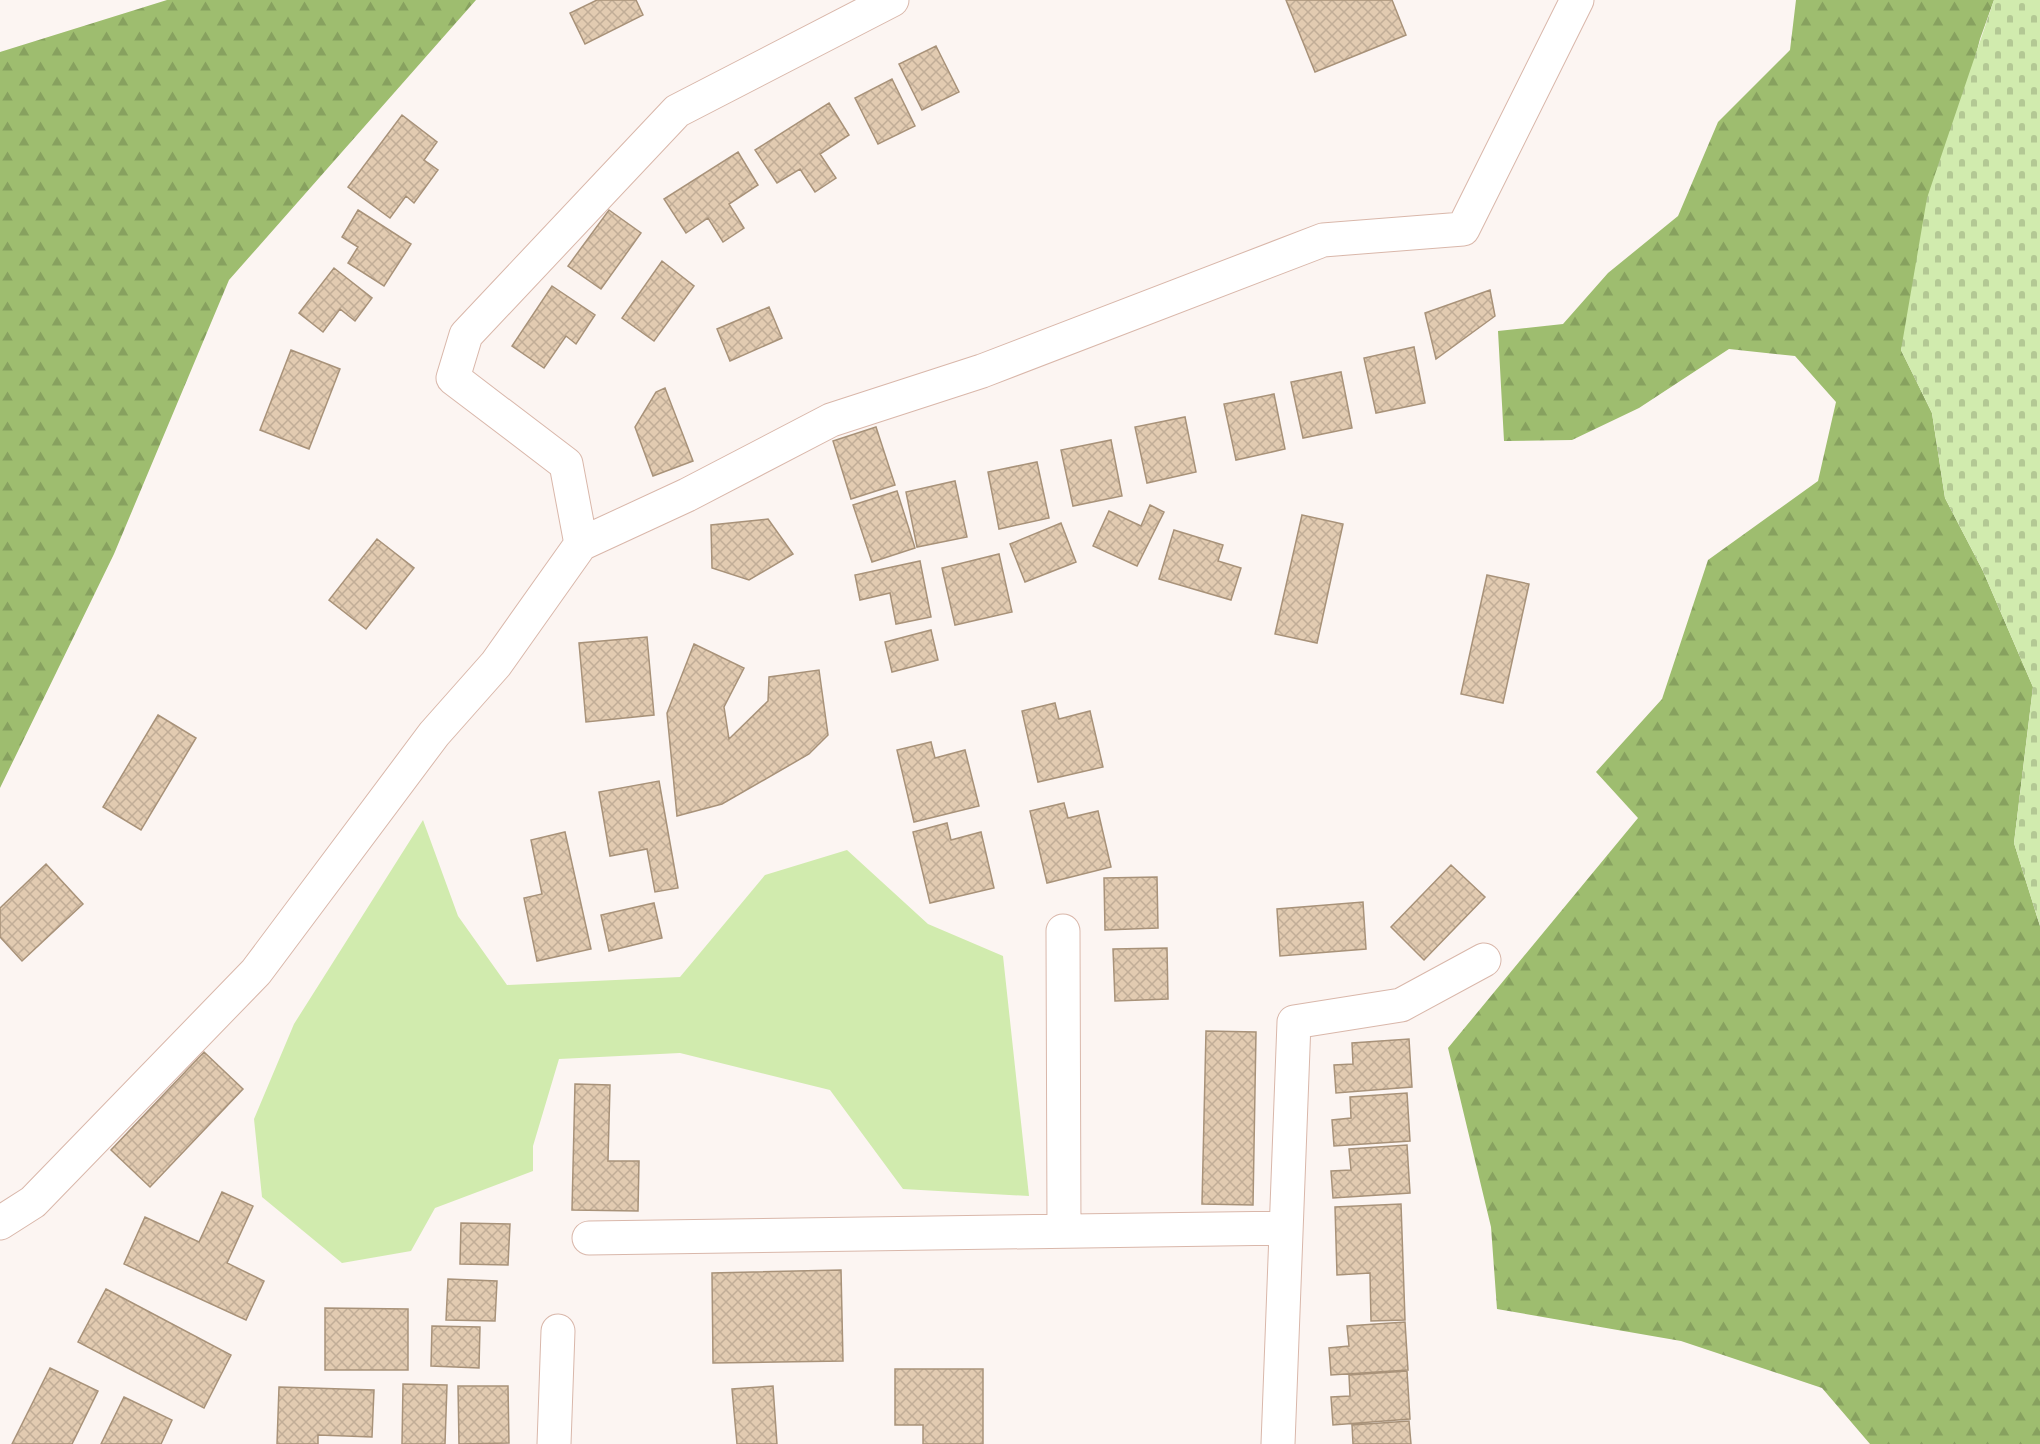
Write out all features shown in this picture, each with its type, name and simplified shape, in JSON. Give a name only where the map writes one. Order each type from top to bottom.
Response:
[{"type":"street","points":[[581,544],[566,464],[453,378],[465,335],[677,111],[892,0]]},
{"type":"street","points":[[0,1222],[33,1202],[256,972],[434,734],[496,664],[581,544],[687,495],[831,420],[982,371],[1323,240],[1463,229],[1577,0]]},
{"type":"street","points":[[1062,931],[1064,1231]]},
{"type":"street","points":[[1278,1444],[1294,1022],[1401,1005],[1484,960]]},
{"type":"street","points":[[589,1238],[1286,1228]]},
{"type":"street","points":[[554,1444],[558,1332]]},
{"type":"green space","points":[[167,0],[476,0],[229,280],[114,554],[0,788],[0,52]]},
{"type":"green space","points":[[1796,0],[1994,0],[1980,39],[1901,350],[1932,413],[1945,498],[1983,571],[2033,687],[2014,843],[2040,926],[2040,1444],[1870,1444],[1822,1388],[1681,1341],[1497,1309],[1491,1227],[1448,1048],[1638,818],[1596,772],[1662,699],[1708,560],[1818,481],[1836,402],[1795,356],[1729,349],[1639,408],[1572,440],[1504,441],[1498,331],[1563,324],[1608,273],[1678,216],[1718,122],[1790,50]]},
{"type":"green space","points":[[1994,0],[2040,0],[2040,926],[2014,843],[2033,687],[1983,571],[1945,498],[1932,413],[1901,350],[1927,198]]},
{"type":"green space","points":[[423,820],[458,916],[507,985],[680,977],[765,875],[847,850],[928,924],[1003,956],[1029,1196],[903,1189],[830,1090],[680,1053],[559,1059],[533,1146],[533,1171],[435,1208],[411,1251],[342,1263],[262,1197],[254,1119],[294,1024]]},
{"type":"building","points":[[597,0],[636,0],[643,15],[585,44],[570,13]]},
{"type":"building","points":[[1286,0],[1392,0],[1406,35],[1315,72]]},
{"type":"building","points":[[936,46],[959,92],[922,110],[899,64]]},
{"type":"building","points":[[892,79],[915,126],[878,144],[855,98]]},
{"type":"building","points":[[829,103],[849,135],[820,154],[836,178],[815,192],[800,169],[777,183],[755,150]]},
{"type":"building","points":[[402,115],[437,142],[424,160],[438,170],[414,203],[406,196],[390,218],[348,187]]},
{"type":"building","points":[[738,152],[758,185],[729,204],[744,228],[723,242],[708,218],[686,233],[664,199]]},
{"type":"building","points":[[358,210],[411,244],[384,286],[348,263],[358,247],[342,237]]},
{"type":"building","points":[[609,210],[641,233],[601,289],[568,266]]},
{"type":"building","points":[[662,261],[694,286],[654,341],[622,318]]},
{"type":"building","points":[[334,268],[372,298],[355,321],[340,309],[323,332],[299,313]]},
{"type":"building","points":[[552,286],[595,315],[576,344],[566,336],[544,368],[512,346]]},
{"type":"building","points":[[1490,290],[1495,316],[1436,359],[1425,313]]},
{"type":"building","points":[[769,307],[782,338],[730,361],[717,329]]},
{"type":"building","points":[[1414,347],[1425,403],[1376,413],[1364,358]]},
{"type":"building","points":[[291,350],[340,369],[309,449],[260,430]]},
{"type":"building","points":[[1341,372],[1352,428],[1303,438],[1291,382]]},
{"type":"building","points":[[665,388],[693,461],[653,476],[635,427],[656,392]]},
{"type":"building","points":[[1274,394],[1285,449],[1236,460],[1224,404]]},
{"type":"building","points":[[1185,417],[1196,472],[1147,483],[1135,427]]},
{"type":"building","points":[[876,427],[895,485],[851,499],[833,441]]},
{"type":"building","points":[[1111,440],[1122,496],[1073,506],[1061,450]]},
{"type":"building","points":[[1037,462],[1049,518],[999,529],[988,472]]},
{"type":"building","points":[[955,481],[967,537],[917,547],[906,492]]},
{"type":"building","points":[[897,491],[915,548],[872,562],[853,505]]},
{"type":"building","points":[[1150,505],[1164,512],[1137,566],[1093,546],[1109,511],[1141,526]]},
{"type":"building","points":[[1302,515],[1343,524],[1317,643],[1275,634]]},
{"type":"building","points":[[768,519],[793,554],[749,580],[712,568],[711,525]]},
{"type":"building","points":[[1061,523],[1076,562],[1025,582],[1010,544]]},
{"type":"building","points":[[1174,530],[1223,545],[1218,561],[1241,568],[1231,600],[1159,579]]},
{"type":"building","points":[[377,539],[414,568],[366,629],[329,600]]},
{"type":"building","points":[[999,554],[1012,612],[955,625],[942,568]]},
{"type":"building","points":[[920,561],[931,617],[896,624],[890,593],[860,600],[855,575]]},
{"type":"building","points":[[1487,575],[1529,584],[1503,703],[1461,694]]},
{"type":"building","points":[[931,630],[938,660],[892,672],[885,642]]},
{"type":"building","points":[[647,637],[654,715],[586,722],[579,643]]},
{"type":"building","points":[[694,644],[744,668],[724,707],[729,739],[768,701],[769,677],[819,670],[828,735],[809,754],[722,804],[677,816],[667,713]]},
{"type":"building","points":[[1055,703],[1059,719],[1090,711],[1103,767],[1038,782],[1022,711]]},
{"type":"building","points":[[158,715],[196,738],[141,830],[103,807]]},
{"type":"building","points":[[931,742],[935,758],[965,750],[979,806],[914,822],[897,750]]},
{"type":"building","points":[[659,781],[678,888],[655,892],[647,849],[610,856],[599,792]]},
{"type":"building","points":[[1064,803],[1068,818],[1098,811],[1111,867],[1047,883],[1030,811]]},
{"type":"building","points":[[947,823],[951,840],[981,832],[994,888],[930,903],[913,832]]},
{"type":"building","points":[[565,832],[591,949],[537,961],[524,898],[542,894],[531,840]]},
{"type":"building","points":[[46,864],[83,904],[22,961],[0,937],[0,908]]},
{"type":"building","points":[[1451,865],[1485,897],[1424,960],[1391,927]]},
{"type":"building","points":[[1157,877],[1158,928],[1105,930],[1104,878]]},
{"type":"building","points":[[1363,902],[1366,949],[1280,956],[1277,909]]},
{"type":"building","points":[[654,903],[662,938],[609,951],[601,915]]},
{"type":"building","points":[[1167,948],[1168,999],[1115,1001],[1113,949]]},
{"type":"building","points":[[1206,1031],[1256,1032],[1253,1205],[1202,1204]]},
{"type":"building","points":[[1409,1039],[1412,1087],[1336,1093],[1334,1065],[1353,1064],[1352,1043]]},
{"type":"building","points":[[204,1052],[243,1089],[150,1187],[111,1150]]},
{"type":"building","points":[[575,1084],[610,1085],[608,1161],[639,1161],[638,1211],[572,1210]]},
{"type":"building","points":[[1407,1093],[1410,1141],[1334,1146],[1332,1120],[1351,1118],[1350,1097]]},
{"type":"building","points":[[1407,1145],[1410,1193],[1333,1198],[1331,1171],[1351,1170],[1349,1149]]},
{"type":"building","points":[[222,1192],[253,1206],[227,1263],[264,1281],[246,1320],[124,1264],[145,1217],[199,1242]]},
{"type":"building","points":[[1401,1204],[1405,1320],[1371,1321],[1370,1273],[1337,1275],[1335,1207]]},
{"type":"building","points":[[461,1223],[510,1224],[508,1265],[460,1264]]},
{"type":"building","points":[[841,1270],[843,1361],[713,1363],[712,1273]]},
{"type":"building","points":[[448,1279],[497,1281],[495,1321],[446,1320]]},
{"type":"building","points":[[106,1289],[231,1355],[204,1408],[78,1342]]},
{"type":"building","points":[[325,1308],[408,1309],[408,1370],[325,1370]]},
{"type":"building","points":[[1405,1322],[1408,1370],[1331,1375],[1329,1348],[1349,1346],[1347,1326]]},
{"type":"building","points":[[432,1326],[480,1327],[479,1368],[431,1366]]},
{"type":"building","points":[[50,1368],[98,1391],[72,1444],[12,1444]]},
{"type":"building","points":[[895,1369],[983,1369],[983,1444],[923,1444],[923,1425],[895,1425]]},
{"type":"building","points":[[1407,1371],[1410,1419],[1333,1425],[1331,1397],[1350,1396],[1349,1375]]},
{"type":"building","points":[[403,1384],[447,1385],[445,1444],[402,1444]]},
{"type":"building","points":[[458,1386],[508,1386],[509,1443],[459,1444]]},
{"type":"building","points":[[773,1386],[777,1444],[737,1444],[732,1389]]},
{"type":"building","points":[[279,1387],[374,1390],[372,1437],[318,1435],[318,1444],[277,1444]]},
{"type":"building","points":[[124,1397],[172,1420],[161,1444],[101,1444]]},
{"type":"building","points":[[1409,1421],[1411,1444],[1353,1444],[1352,1425]]}]
